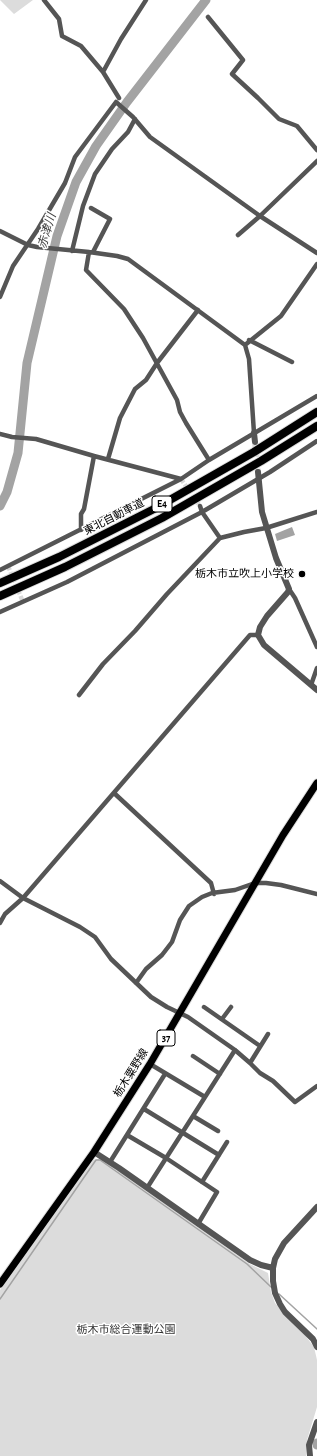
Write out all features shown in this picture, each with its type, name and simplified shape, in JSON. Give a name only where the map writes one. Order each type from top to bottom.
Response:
[{"type":"highway","name":"東北自動車道","points":[[0,583],[78,548],[161,505],[254,452],[317,412]]},
{"type":"highway","name":"東北自動車道","points":[[0,596],[65,567],[162,518],[261,461],[317,426]]},
{"type":"main road","name":"栃木粟野線","points":[[0,1284],[94,1152],[150,1064],[255,883],[317,783]]},
{"type":"street","points":[[44,0],[60,19],[62,36],[81,46],[103,72],[119,98]]},
{"type":"street","points":[[103,72],[121,39],[146,0]]},
{"type":"street","points":[[208,17],[243,60],[232,74],[278,119],[297,126],[317,150]]},
{"type":"street","points":[[0,297],[13,266],[28,245],[65,183],[75,156],[116,102],[134,118],[150,137],[260,216],[317,253]]},
{"type":"street","points":[[70,251],[83,206],[95,174],[112,149],[128,132],[134,118]]},
{"type":"street","points":[[238,235],[317,161]]},
{"type":"street","points":[[91,208],[110,219],[91,252],[86,270],[124,310],[143,338],[177,400],[180,412],[209,460]]},
{"type":"street","points":[[0,231],[28,245],[47,249],[91,252],[117,256],[128,260],[245,345],[249,359],[255,442]]},
{"type":"street","points":[[245,345],[249,340],[281,316],[317,264]]},
{"type":"street","points":[[108,459],[120,418],[135,389],[146,380],[157,363],[198,310]]},
{"type":"street","points":[[249,340],[292,362]]},
{"type":"street","points":[[0,570],[181,479],[209,460],[317,396]]},
{"type":"street","points":[[0,434],[12,437],[34,438],[121,464],[181,479]]},
{"type":"street","points":[[0,612],[67,582],[202,512],[258,475],[317,441]]},
{"type":"street","points":[[81,530],[81,514],[84,509],[94,456]]},
{"type":"street","points":[[258,475],[262,512],[276,558],[317,647]]},
{"type":"street","points":[[200,506],[202,512],[220,538]]},
{"type":"street","points":[[79,695],[103,664],[220,538],[266,528],[317,512]]},
{"type":"street","points":[[289,589],[267,616],[258,635],[264,646],[317,690]]},
{"type":"street","points":[[0,924],[5,914],[23,898],[250,635],[258,635]]},
{"type":"street","points":[[311,685],[317,668]]},
{"type":"street","points":[[114,794],[211,882],[214,894]]},
{"type":"street","points":[[0,881],[23,898],[80,927],[95,937],[111,959],[151,997],[188,1017],[235,1050],[260,1073],[273,1081],[295,1102],[317,1086]]},
{"type":"street","points":[[136,982],[146,968],[162,955],[172,942],[180,920],[189,906],[202,897],[235,890],[255,883],[281,885],[317,894]]},
{"type":"street","points":[[204,1007],[260,1046]]},
{"type":"street","points":[[222,1019],[231,1007]]},
{"type":"street","points":[[250,1063],[268,1034]]},
{"type":"street","points":[[147,1188],[235,1050]]},
{"type":"street","points":[[193,1056],[220,1074]]},
{"type":"street","points":[[150,1064],[205,1097]]},
{"type":"street","points":[[110,1162],[165,1074]]},
{"type":"street","points":[[144,1109],[219,1155]]},
{"type":"street","points":[[193,1116],[218,1131]]},
{"type":"street","points":[[127,1135],[166,1158],[217,1192],[198,1224]]},
{"type":"street","points":[[202,1182],[227,1142]]},
{"type":"street","points":[[94,1152],[250,1260],[260,1265],[273,1268]]},
{"type":"street","points":[[317,1207],[284,1243],[275,1259],[273,1268],[275,1293],[280,1304],[285,1312],[313,1339],[317,1347]]},
{"type":"street","points":[[310,1456],[309,1444],[317,1422]]},
{"type":"green space","points":[[0,0],[33,0],[14,14]]},
{"type":"green space","name":"栃木市総合運動公園","points":[[92,1160],[103,1160],[250,1264],[268,1273],[271,1292],[275,1303],[314,1347],[317,1360],[317,1407],[307,1440],[306,1456],[0,1456],[0,1290]]},
{"type":"shaded area","points":[[292,527],[295,535],[277,541],[275,534]]},
{"type":"waterway","name":"赤津川","points":[[0,506],[7,492],[18,453],[27,363],[57,236],[76,182],[96,146],[127,102],[206,0]]},
{"type":"waterway","points":[[0,1299],[96,1160],[100,1160],[247,1264],[271,1287]]},
{"type":"waterway","points":[[279,1294],[317,1329]]},
{"type":"tunnel","points":[[255,442],[258,472]]},
{"type":"tunnel","points":[[181,479],[200,506]]},
{"type":"tunnel","points":[[8,566],[23,602]]},
{"type":"place","name":"栃木市立吹上小学校","points":[[302,574]]}]
